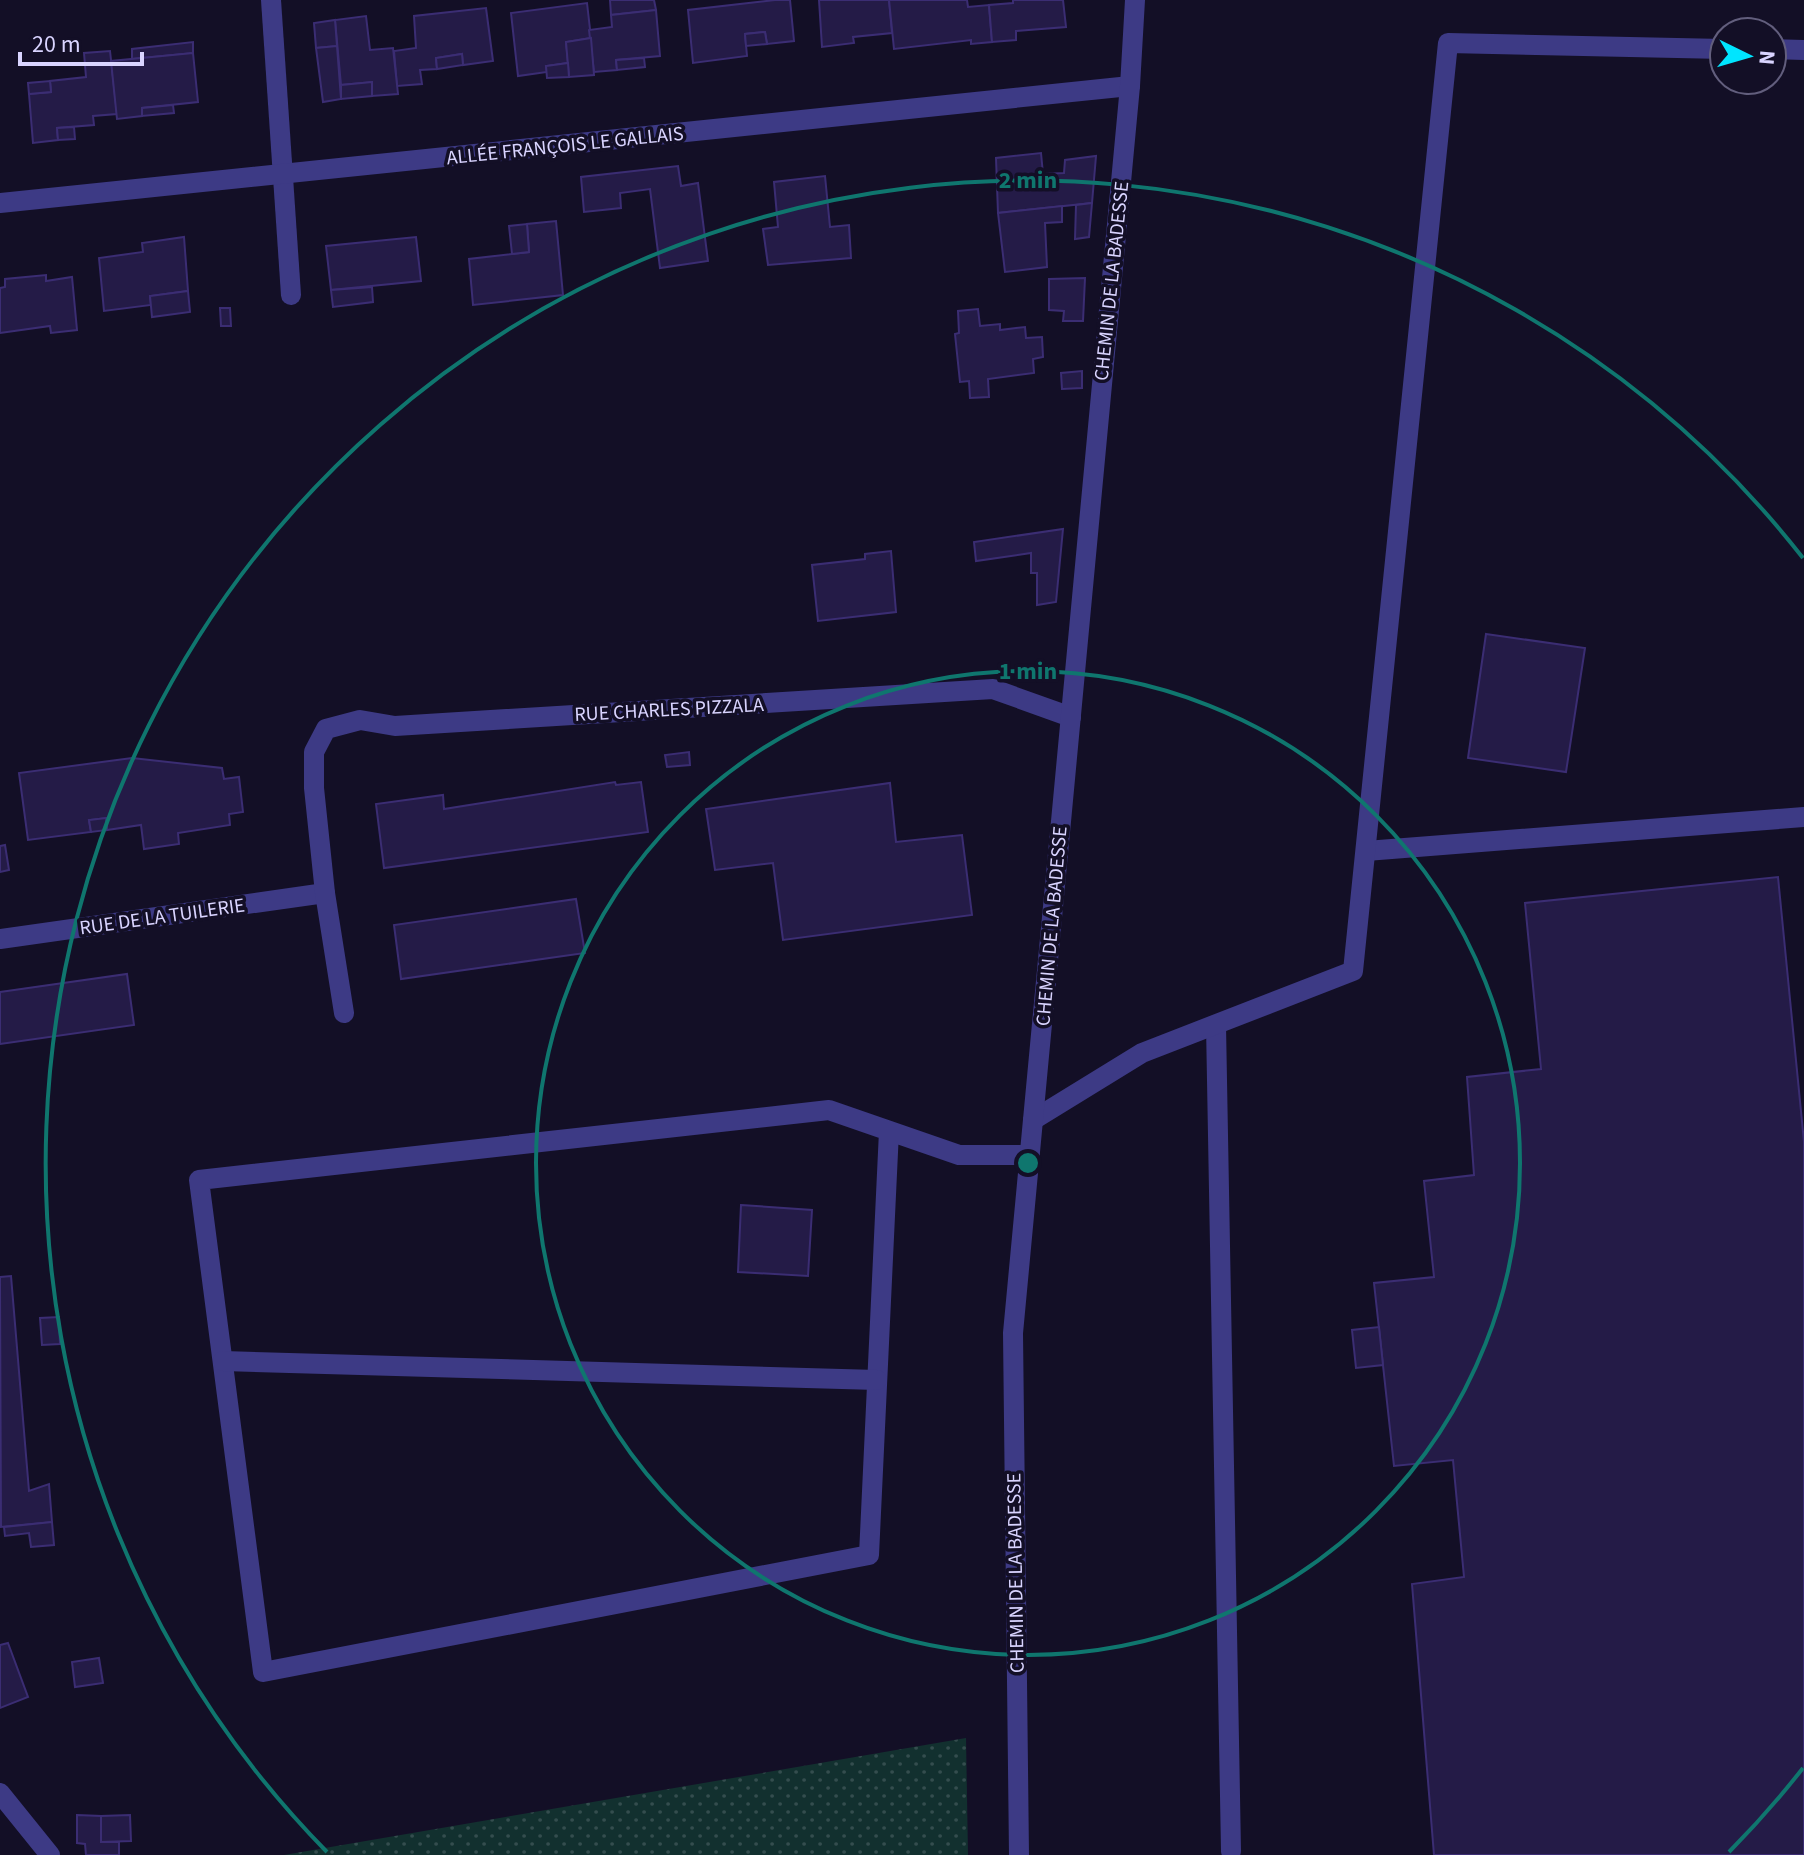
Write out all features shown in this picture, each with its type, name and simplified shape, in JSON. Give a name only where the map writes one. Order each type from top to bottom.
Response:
[{"type":"street","points":[[271,0],[291,295]]},
{"type":"street","name":"CHEMIN DE LA BADESSE","points":[[1019,1855],[1013,1333],[1130,86],[1135,0]]},
{"type":"street","points":[[1033,1120],[1142,1053],[1353,971],[1448,43],[1708,49]]},
{"type":"street","name":"ALLÉE FRANÇOIS LE GALLAIS","points":[[0,203],[1130,86]]},
{"type":"street","name":"RUE CHARLES PIZZALA","points":[[325,893],[314,788],[314,752],[326,729],[360,720],[395,726],[993,689],[1071,717]]},
{"type":"street","points":[[1366,851],[1804,817]]},
{"type":"street","points":[[325,893],[344,1013]]},
{"type":"street","name":"RUE DE LA TUILERIE","points":[[0,939],[325,893]]},
{"type":"street","points":[[1216,1025],[1231,1851]]},
{"type":"street","points":[[889,1131],[869,1555],[263,1672],[199,1180],[829,1110],[959,1155],[1030,1155]]},
{"type":"street","points":[[223,1361],[877,1380]]},
{"type":"street","points":[[0,1793],[50,1855]]},
{"type":"green space","points":[[966,1738],[968,1855],[284,1855]]},
{"type":"building","points":[[610,0],[654,0],[656,10],[611,15]]},
{"type":"building","points":[[790,0],[794,41],[767,44],[765,32],[745,34],[747,56],[693,63],[688,10]]},
{"type":"building","points":[[819,0],[889,0],[892,33],[853,37],[854,43],[822,47]]},
{"type":"building","points":[[889,0],[967,0],[968,7],[989,5],[992,42],[971,44],[971,40],[894,49]]},
{"type":"building","points":[[1013,0],[1063,0],[1066,27],[1016,31],[1016,40],[992,42],[989,5],[1013,3]]},
{"type":"building","points":[[587,3],[591,38],[566,42],[568,63],[546,66],[547,72],[518,76],[511,13]]},
{"type":"building","points":[[486,8],[493,61],[463,65],[462,54],[436,58],[437,69],[420,70],[422,84],[397,86],[394,51],[416,48],[414,16]]},
{"type":"building","points":[[656,10],[660,56],[616,60],[617,70],[594,72],[589,30],[612,27],[611,15]]},
{"type":"building","points":[[366,16],[370,50],[393,48],[398,94],[372,96],[372,82],[341,85],[335,20]]},
{"type":"building","points":[[335,20],[337,46],[316,48],[314,23]]},
{"type":"building","points":[[765,32],[767,44],[746,46],[745,34]]},
{"type":"building","points":[[591,38],[594,75],[569,77],[566,42]]},
{"type":"building","points":[[193,42],[193,53],[132,59],[132,49]]},
{"type":"building","points":[[337,46],[341,99],[323,102],[316,48]]},
{"type":"building","points":[[110,51],[117,114],[93,116],[94,125],[57,128],[58,140],[33,143],[29,94],[51,92],[50,81],[86,77],[84,53]]},
{"type":"building","points":[[193,53],[198,102],[142,108],[142,116],[117,119],[111,61]]},
{"type":"building","points":[[462,54],[463,65],[437,69],[436,58]]},
{"type":"building","points":[[644,58],[645,67],[617,70],[616,60]]},
{"type":"building","points":[[568,63],[569,77],[547,78],[546,66]]},
{"type":"building","points":[[50,81],[51,92],[29,94],[28,83]]},
{"type":"building","points":[[372,82],[372,96],[341,99],[341,85]]},
{"type":"building","points":[[173,105],[174,113],[142,116],[142,108]]},
{"type":"building","points":[[74,127],[75,139],[58,140],[57,128]]},
{"type":"building","points":[[1041,153],[1043,174],[1064,173],[1065,160],[1096,156],[1092,203],[998,213],[996,158]]},
{"type":"building","points":[[678,166],[681,186],[698,183],[708,261],[660,268],[650,189],[620,193],[621,208],[584,212],[581,177]]},
{"type":"building","points":[[825,176],[830,227],[849,225],[851,258],[768,265],[763,229],[778,227],[774,182]]},
{"type":"building","points":[[1092,203],[1089,237],[1075,239],[1076,205]]},
{"type":"building","points":[[1062,206],[1062,222],[1045,223],[1047,267],[1005,272],[998,213]]},
{"type":"building","points":[[556,221],[563,295],[473,305],[469,259],[529,252],[527,224]]},
{"type":"building","points":[[527,224],[529,252],[512,254],[509,226]]},
{"type":"building","points":[[184,237],[188,291],[150,296],[151,305],[104,311],[99,258],[143,252],[142,243]]},
{"type":"building","points":[[416,237],[421,281],[331,290],[326,246]]},
{"type":"building","points":[[46,275],[46,281],[72,277],[77,330],[51,333],[50,326],[0,333],[0,288],[5,287],[5,279]]},
{"type":"building","points":[[1085,278],[1083,321],[1063,321],[1064,311],[1049,310],[1049,279]]},
{"type":"building","points":[[372,287],[373,302],[333,307],[331,290]]},
{"type":"building","points":[[188,291],[190,312],[152,317],[150,296]]},
{"type":"building","points":[[220,308],[230,308],[231,326],[221,326]]},
{"type":"building","points":[[978,309],[980,326],[1000,324],[1000,330],[1025,327],[1026,338],[1042,337],[1043,357],[1033,359],[1034,373],[988,379],[989,397],[970,398],[969,381],[960,382],[955,334],[959,333],[958,311]]},
{"type":"building","points":[[1082,371],[1082,388],[1062,389],[1061,373]]},
{"type":"building","points":[[1063,529],[1056,602],[1037,605],[1037,573],[1031,573],[1031,553],[976,561],[974,542]]},
{"type":"building","points":[[891,551],[896,612],[818,621],[812,565],[865,559],[865,554]]},
{"type":"building","points":[[1486,634],[1585,648],[1566,772],[1468,758]]},
{"type":"building","points":[[689,752],[690,765],[667,767],[665,755]]},
{"type":"building","points":[[132,758],[222,768],[224,779],[239,777],[243,812],[229,814],[230,825],[178,833],[179,844],[144,849],[141,825],[107,830],[106,818],[89,820],[91,832],[28,840],[19,773]]},
{"type":"building","points":[[615,782],[616,785],[641,782],[648,832],[384,868],[376,804],[443,795],[444,809]]},
{"type":"building","points":[[890,783],[896,842],[962,835],[972,915],[783,940],[773,863],[715,870],[706,809]]},
{"type":"building","points":[[106,818],[107,830],[91,832],[89,820]]},
{"type":"building","points":[[5,845],[9,870],[0,872],[0,846]]},
{"type":"building","points":[[1778,877],[1804,1142],[1804,1855],[1434,1855],[1412,1584],[1464,1577],[1453,1460],[1394,1466],[1374,1283],[1434,1277],[1424,1181],[1474,1175],[1467,1077],[1541,1069],[1525,903]]},
{"type":"building","points":[[576,899],[585,953],[401,979],[394,925]]},
{"type":"building","points":[[127,974],[134,1025],[0,1044],[0,992]]},
{"type":"building","points":[[741,1205],[812,1210],[808,1276],[738,1272]]},
{"type":"building","points":[[11,1276],[29,1491],[49,1484],[52,1522],[1,1527],[0,1277]]},
{"type":"building","points":[[59,1317],[60,1344],[42,1345],[40,1318]]},
{"type":"building","points":[[1379,1327],[1383,1365],[1356,1368],[1352,1330]]},
{"type":"building","points":[[52,1522],[54,1545],[31,1547],[29,1533],[5,1536],[4,1527]]},
{"type":"building","points":[[8,1643],[28,1697],[0,1708],[0,1645]]},
{"type":"building","points":[[99,1658],[103,1683],[75,1687],[72,1662]]},
{"type":"building","points":[[77,1815],[101,1816],[101,1842],[119,1842],[119,1855],[86,1855],[85,1844],[77,1843]]},
{"type":"building","points":[[130,1815],[131,1841],[101,1842],[101,1816]]}]
